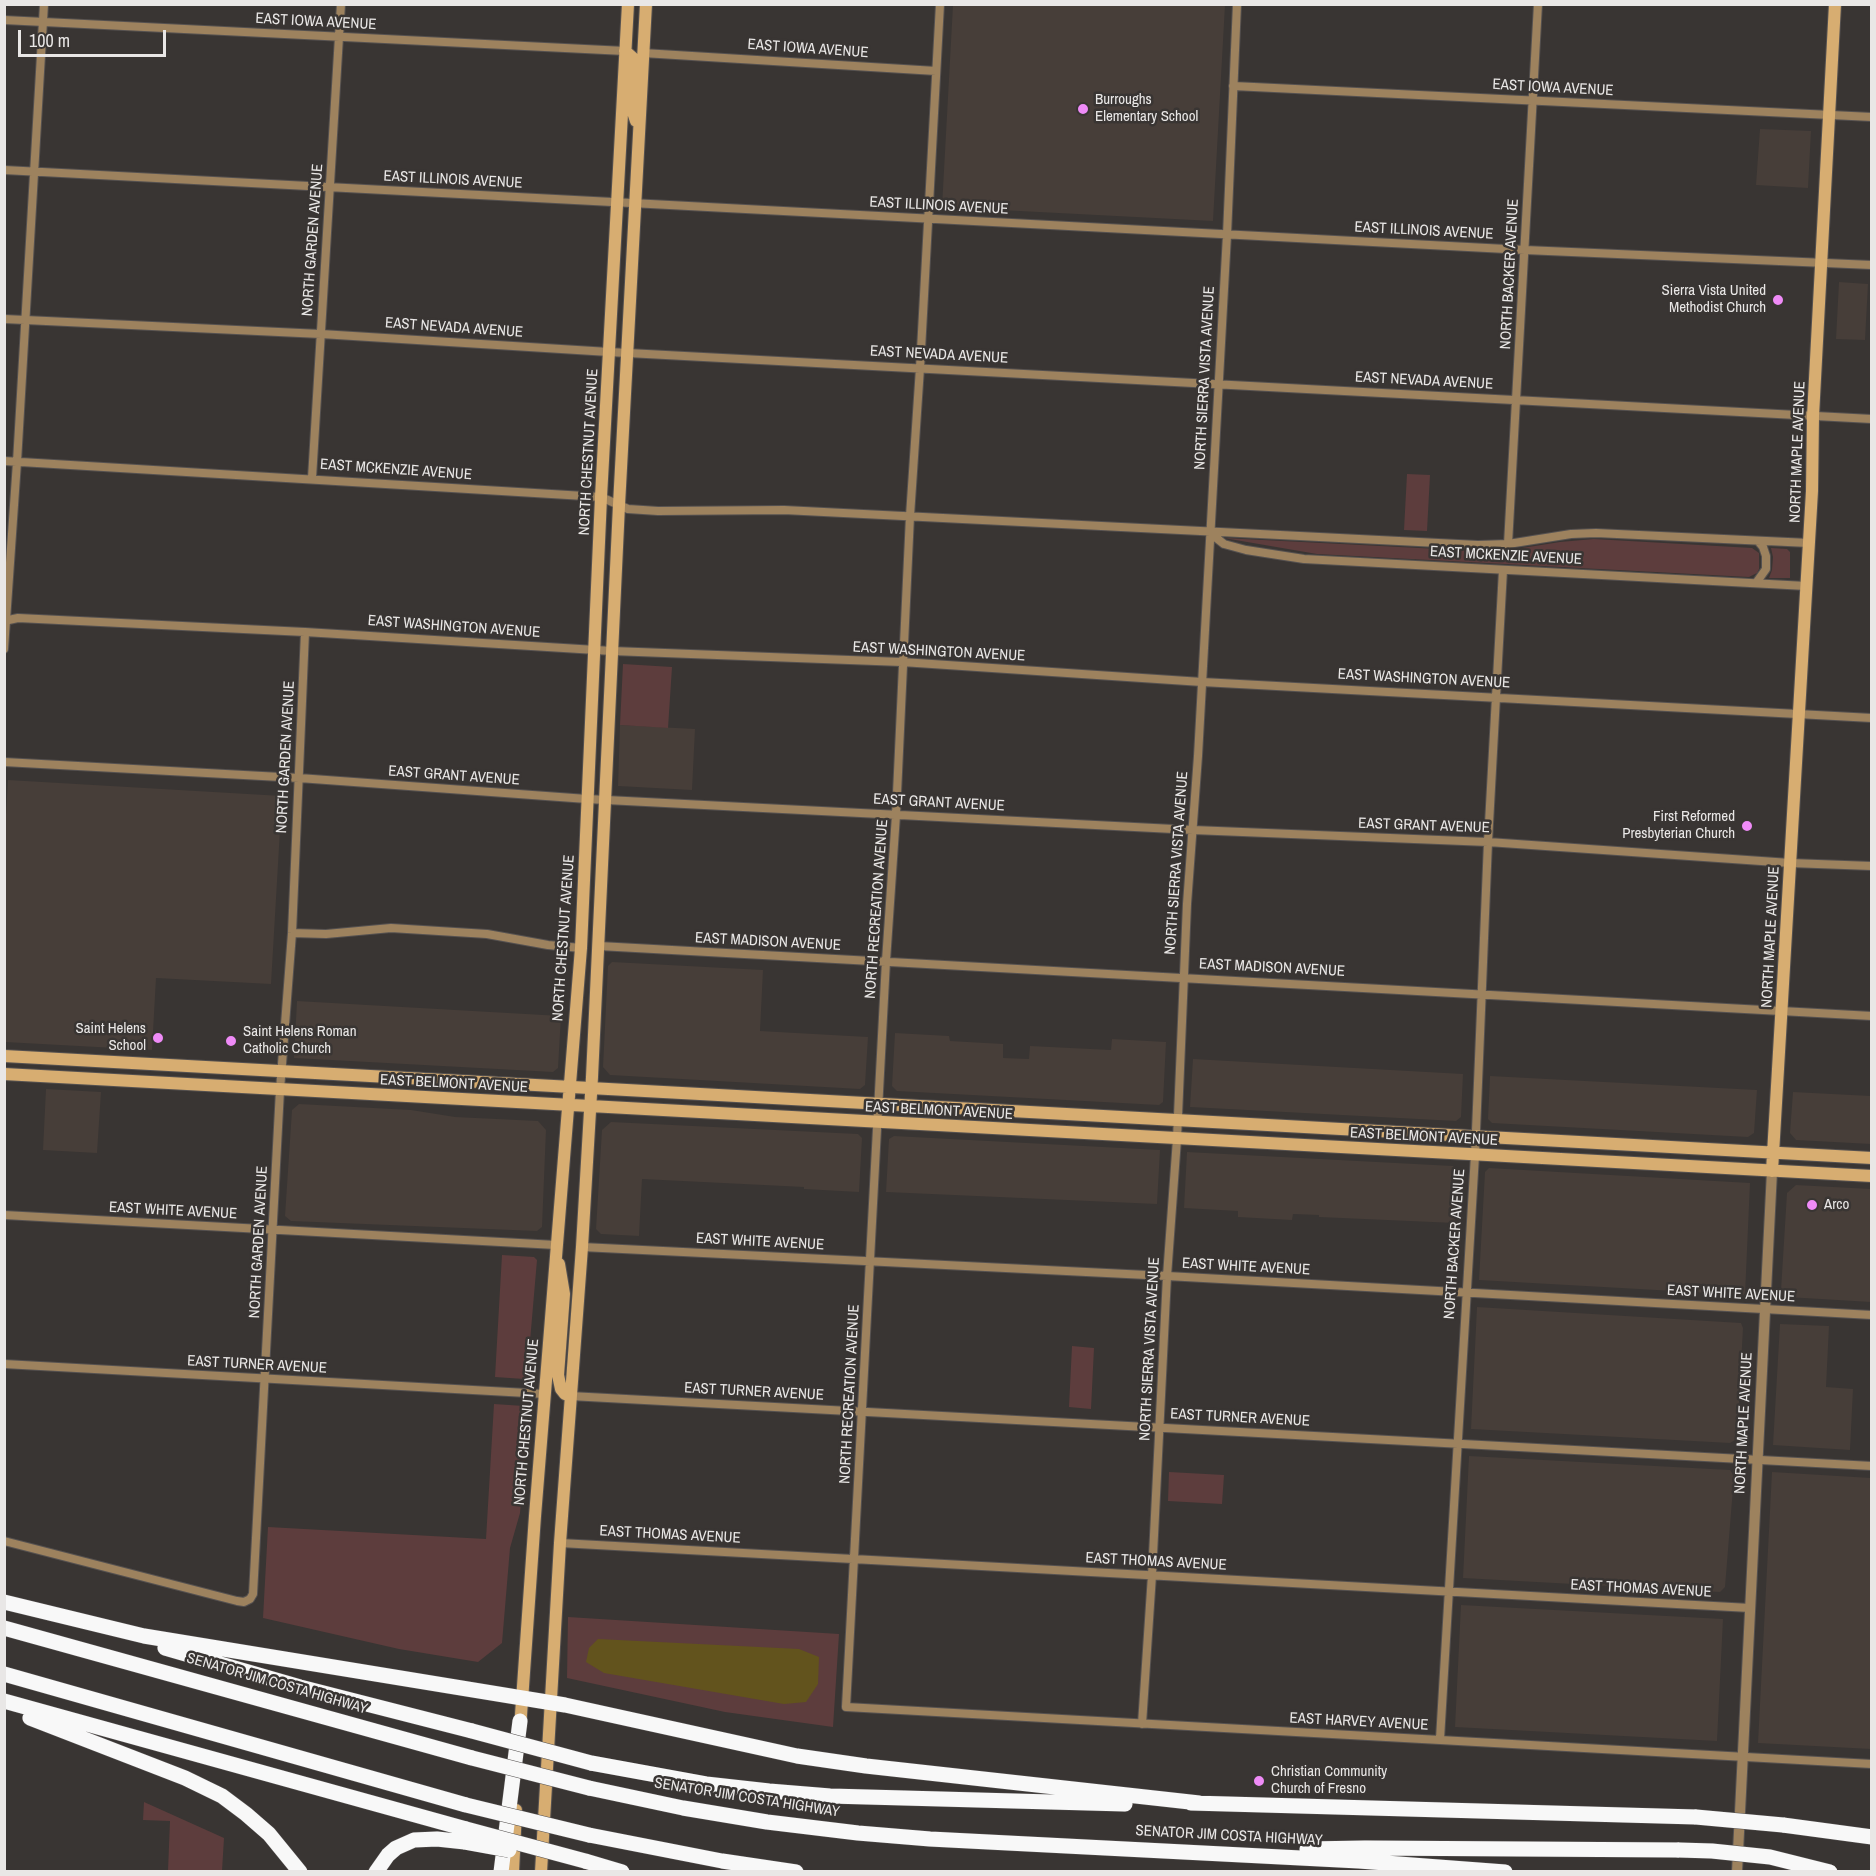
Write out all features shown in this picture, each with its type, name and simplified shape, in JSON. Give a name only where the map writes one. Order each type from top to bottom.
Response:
[{"type":"highway","points":[[4,1602],[300,1687],[591,1763],[706,1784],[830,1796],[1120,1804],[1199,1803],[1696,1817],[1872,1835]]},
{"type":"highway","points":[[72,1620],[191,1644],[550,1703],[797,1756],[866,1766],[1199,1803]]},
{"type":"highway","name":"SENATOR JIM COSTA HIGHWAY","points":[[4,1628],[472,1758],[589,1788],[694,1810],[767,1822],[930,1839],[1504,1872]]},
{"type":"highway","points":[[4,1674],[466,1805],[589,1835],[722,1861],[796,1872]]},
{"type":"highway","points":[[4,1701],[465,1835],[590,1867],[622,1872]]},
{"type":"highway","points":[[4,1709],[111,1749],[212,1791],[234,1804],[257,1823],[280,1846],[300,1872]]},
{"type":"highway","points":[[501,1872],[520,1721]]},
{"type":"highway","points":[[376,1872],[396,1848],[414,1840],[465,1835]]},
{"type":"highway","points":[[1198,1853],[1365,1848],[1679,1850],[1770,1857],[1830,1872]]},
{"type":"main road","name":"NORTH CHESTNUT AVENUE","points":[[513,1872],[520,1721],[581,948],[601,496],[628,4]]},
{"type":"main road","points":[[541,1872],[560,1543],[582,1247],[599,946],[619,505],[646,4]]},
{"type":"main road","name":"NORTH MAPLE AVENUE","points":[[1772,1171],[1809,543],[1813,416],[1835,4]]},
{"type":"main road","points":[[625,51],[633,58],[632,109],[639,128]]},
{"type":"main road","name":"EAST BELMONT AVENUE","points":[[4,1056],[1872,1158]]},
{"type":"main road","name":"EAST BELMONT AVENUE","points":[[4,1074],[1872,1176]]},
{"type":"main road","points":[[556,1245],[564,1294],[558,1375],[561,1389],[570,1396]]},
{"type":"street","points":[[4,649],[44,4]]},
{"type":"street","name":"NORTH GARDEN AVENUE","points":[[312,478],[341,4]]},
{"type":"street","name":"NORTH RECREATION AVENUE","points":[[846,1707],[940,4]]},
{"type":"street","name":"NORTH SIERRA VISTA AVENUE","points":[[1142,1724],[1167,1276],[1177,1139],[1238,4]]},
{"type":"street","name":"NORTH BACKER AVENUE","points":[[1508,544],[1538,4]]},
{"type":"street","name":"EAST IOWA AVENUE","points":[[4,20],[625,51]]},
{"type":"street","name":"EAST IOWA AVENUE","points":[[643,53],[936,71]]},
{"type":"street","name":"EAST IOWA AVENUE","points":[[1233,86],[1872,117]]},
{"type":"street","name":"EAST ILLINOIS AVENUE","points":[[4,170],[929,220],[1872,265]]},
{"type":"street","name":"EAST NEVADA AVENUE","points":[[4,319],[321,334],[609,352],[1872,419]]},
{"type":"street","name":"EAST MCKENZIE AVENUE","points":[[4,461],[601,496],[628,509],[658,511],[783,510],[1478,545],[1508,544],[1571,534],[1596,533],[1809,543]]},
{"type":"street","points":[[4,483],[15,484]]},
{"type":"street","name":"EAST MCKENZIE AVENUE","points":[[1210,533],[1224,544],[1246,550],[1305,559],[1806,586]]},
{"type":"street","points":[[1756,583],[1766,569],[1766,556],[1758,541]]},
{"type":"street","name":"NORTH BACKER AVENUE","points":[[1440,1739],[1474,1155],[1503,570]]},
{"type":"street","name":"EAST WASHINGTON AVENUE","points":[[6,620],[18,618],[305,632],[612,651],[902,662],[1202,682],[1872,718]]},
{"type":"street","name":"NORTH GARDEN AVENUE","points":[[4,1541],[237,1601],[244,1602],[250,1599],[254,1586],[281,1071],[291,933],[305,632]]},
{"type":"street","name":"EAST GRANT AVENUE","points":[[4,762],[298,778],[587,799],[1193,830],[1488,842],[1790,863],[1872,866]]},
{"type":"street","points":[[291,933],[392,928],[487,933],[548,945],[581,948]]},
{"type":"street","name":"EAST MADISON AVENUE","points":[[599,946],[1872,1016]]},
{"type":"street","name":"NORTH MAPLE AVENUE","points":[[1737,1872],[1772,1171]]},
{"type":"street","name":"EAST WHITE AVENUE","points":[[4,1215],[556,1245]]},
{"type":"street","name":"EAST WHITE AVENUE","points":[[582,1247],[1167,1276],[1872,1315]]},
{"type":"street","name":"EAST TURNER AVENUE","points":[[4,1365],[545,1394]]},
{"type":"street","name":"EAST TURNER AVENUE","points":[[570,1396],[1872,1466]]},
{"type":"street","name":"EAST THOMAS AVENUE","points":[[560,1543],[1750,1608]]},
{"type":"street","name":"EAST HARVEY AVENUE","points":[[846,1707],[1872,1764]]},
{"type":"shaded area","name":"Burroughs Elementary School","points":[[953,5],[1225,5],[1213,221],[942,207]]},
{"type":"shaded area","points":[[1760,129],[1811,131],[1808,188],[1756,185]]},
{"type":"shaded area","points":[[1839,282],[1868,284],[1865,340],[1836,339]]},
{"type":"shaded area","points":[[1407,474],[1430,475],[1427,531],[1404,530]]},
{"type":"shaded area","points":[[1224,538],[1497,552],[1594,539],[1752,548],[1759,553],[1759,569],[1757,573],[1749,577],[1317,554]]},
{"type":"shaded area","points":[[1771,548],[1787,549],[1790,552],[1790,578],[1769,578],[1773,557]]},
{"type":"shaded area","points":[[623,664],[672,667],[668,728],[620,725]]},
{"type":"shaded area","points":[[620,725],[695,729],[692,790],[618,786]]},
{"type":"shaded area","points":[[8,780],[282,796],[271,984],[156,978],[152,1050],[5,1042],[4,849]]},
{"type":"shaded area","points":[[612,962],[763,970],[760,1031],[868,1037],[865,1085],[860,1089],[610,1075],[603,1067],[608,966]]},
{"type":"shaded area","points":[[297,1001],[561,1016],[558,1068],[553,1072],[294,1058]]},
{"type":"shaded area","points":[[895,1033],[949,1036],[950,1041],[1003,1044],[1003,1058],[1029,1059],[1030,1046],[1111,1050],[1112,1039],[1166,1042],[1163,1102],[1159,1105],[897,1091],[892,1086]]},
{"type":"shaded area","points":[[1193,1059],[1463,1074],[1461,1117],[1456,1121],[1190,1107]]},
{"type":"shaded area","points":[[1490,1076],[1757,1090],[1754,1133],[1748,1137],[1492,1123],[1488,1119]]},
{"type":"shaded area","points":[[46,1089],[101,1092],[97,1153],[43,1150]]},
{"type":"shaded area","points":[[1793,1092],[1871,1096],[1871,1144],[1796,1140],[1790,1133]]},
{"type":"shaded area","points":[[299,1104],[411,1110],[455,1117],[538,1121],[546,1130],[542,1227],[537,1231],[291,1221],[285,1216],[292,1110]]},
{"type":"shaded area","points":[[611,1122],[858,1134],[862,1138],[859,1192],[642,1179],[639,1236],[601,1234],[596,1229],[602,1130]]},
{"type":"shaded area","points":[[894,1136],[1160,1150],[1157,1204],[886,1192],[889,1139]]},
{"type":"shaded area","points":[[1187,1152],[1453,1166],[1458,1171],[1455,1223],[1293,1214],[1292,1220],[1238,1217],[1238,1211],[1184,1208]]},
{"type":"shaded area","points":[[1489,1168],[1750,1183],[1745,1295],[1479,1280],[1485,1172]]},
{"type":"shaded area","points":[[1796,1185],[1871,1189],[1871,1302],[1783,1295],[1781,1290],[1787,1193]]},
{"type":"shaded area","points":[[502,1255],[534,1257],[537,1260],[527,1376],[524,1379],[495,1377]]},
{"type":"shaded area","points":[[1477,1307],[1741,1323],[1743,1328],[1737,1439],[1730,1443],[1471,1429]]},
{"type":"shaded area","points":[[1780,1324],[1829,1326],[1826,1387],[1853,1389],[1850,1450],[1773,1445]]},
{"type":"shaded area","points":[[1072,1346],[1094,1348],[1091,1409],[1069,1407]]},
{"type":"shaded area","points":[[494,1404],[524,1406],[529,1411],[520,1513],[510,1548],[502,1643],[478,1662],[399,1649],[263,1618],[268,1527],[486,1539]]},
{"type":"shaded area","points":[[1469,1456],[1730,1470],[1734,1476],[1725,1587],[1720,1592],[1463,1578]]},
{"type":"shaded area","points":[[1169,1472],[1224,1475],[1222,1504],[1168,1501]]},
{"type":"shaded area","points":[[1772,1472],[1871,1478],[1871,1749],[1758,1743]]},
{"type":"shaded area","points":[[1461,1605],[1723,1619],[1717,1741],[1455,1727]]},
{"type":"shaded area","points":[[568,1617],[839,1634],[833,1727],[725,1712],[567,1678]]},
{"type":"shaded area","points":[[598,1639],[799,1649],[819,1657],[818,1684],[806,1702],[784,1704],[604,1673],[586,1662],[589,1648]]},
{"type":"shaded area","points":[[144,1802],[224,1838],[222,1871],[168,1871],[170,1821],[143,1820]]},
{"type":"place","name":"Burroughs Elementary School","points":[[1083,109]]},
{"type":"place","name":"Sierra Vista United Methodist Church","points":[[1778,300]]},
{"type":"place","name":"First Reformed Presbyterian Church","points":[[1747,826]]},
{"type":"place","name":"Saint Helens School","points":[[158,1038]]},
{"type":"place","name":"Saint Helens Roman Catholic Church","points":[[231,1041]]},
{"type":"place","name":"Arco","points":[[1812,1205]]},
{"type":"place","name":"Christian Community Church of Fresno","points":[[1259,1781]]}]
